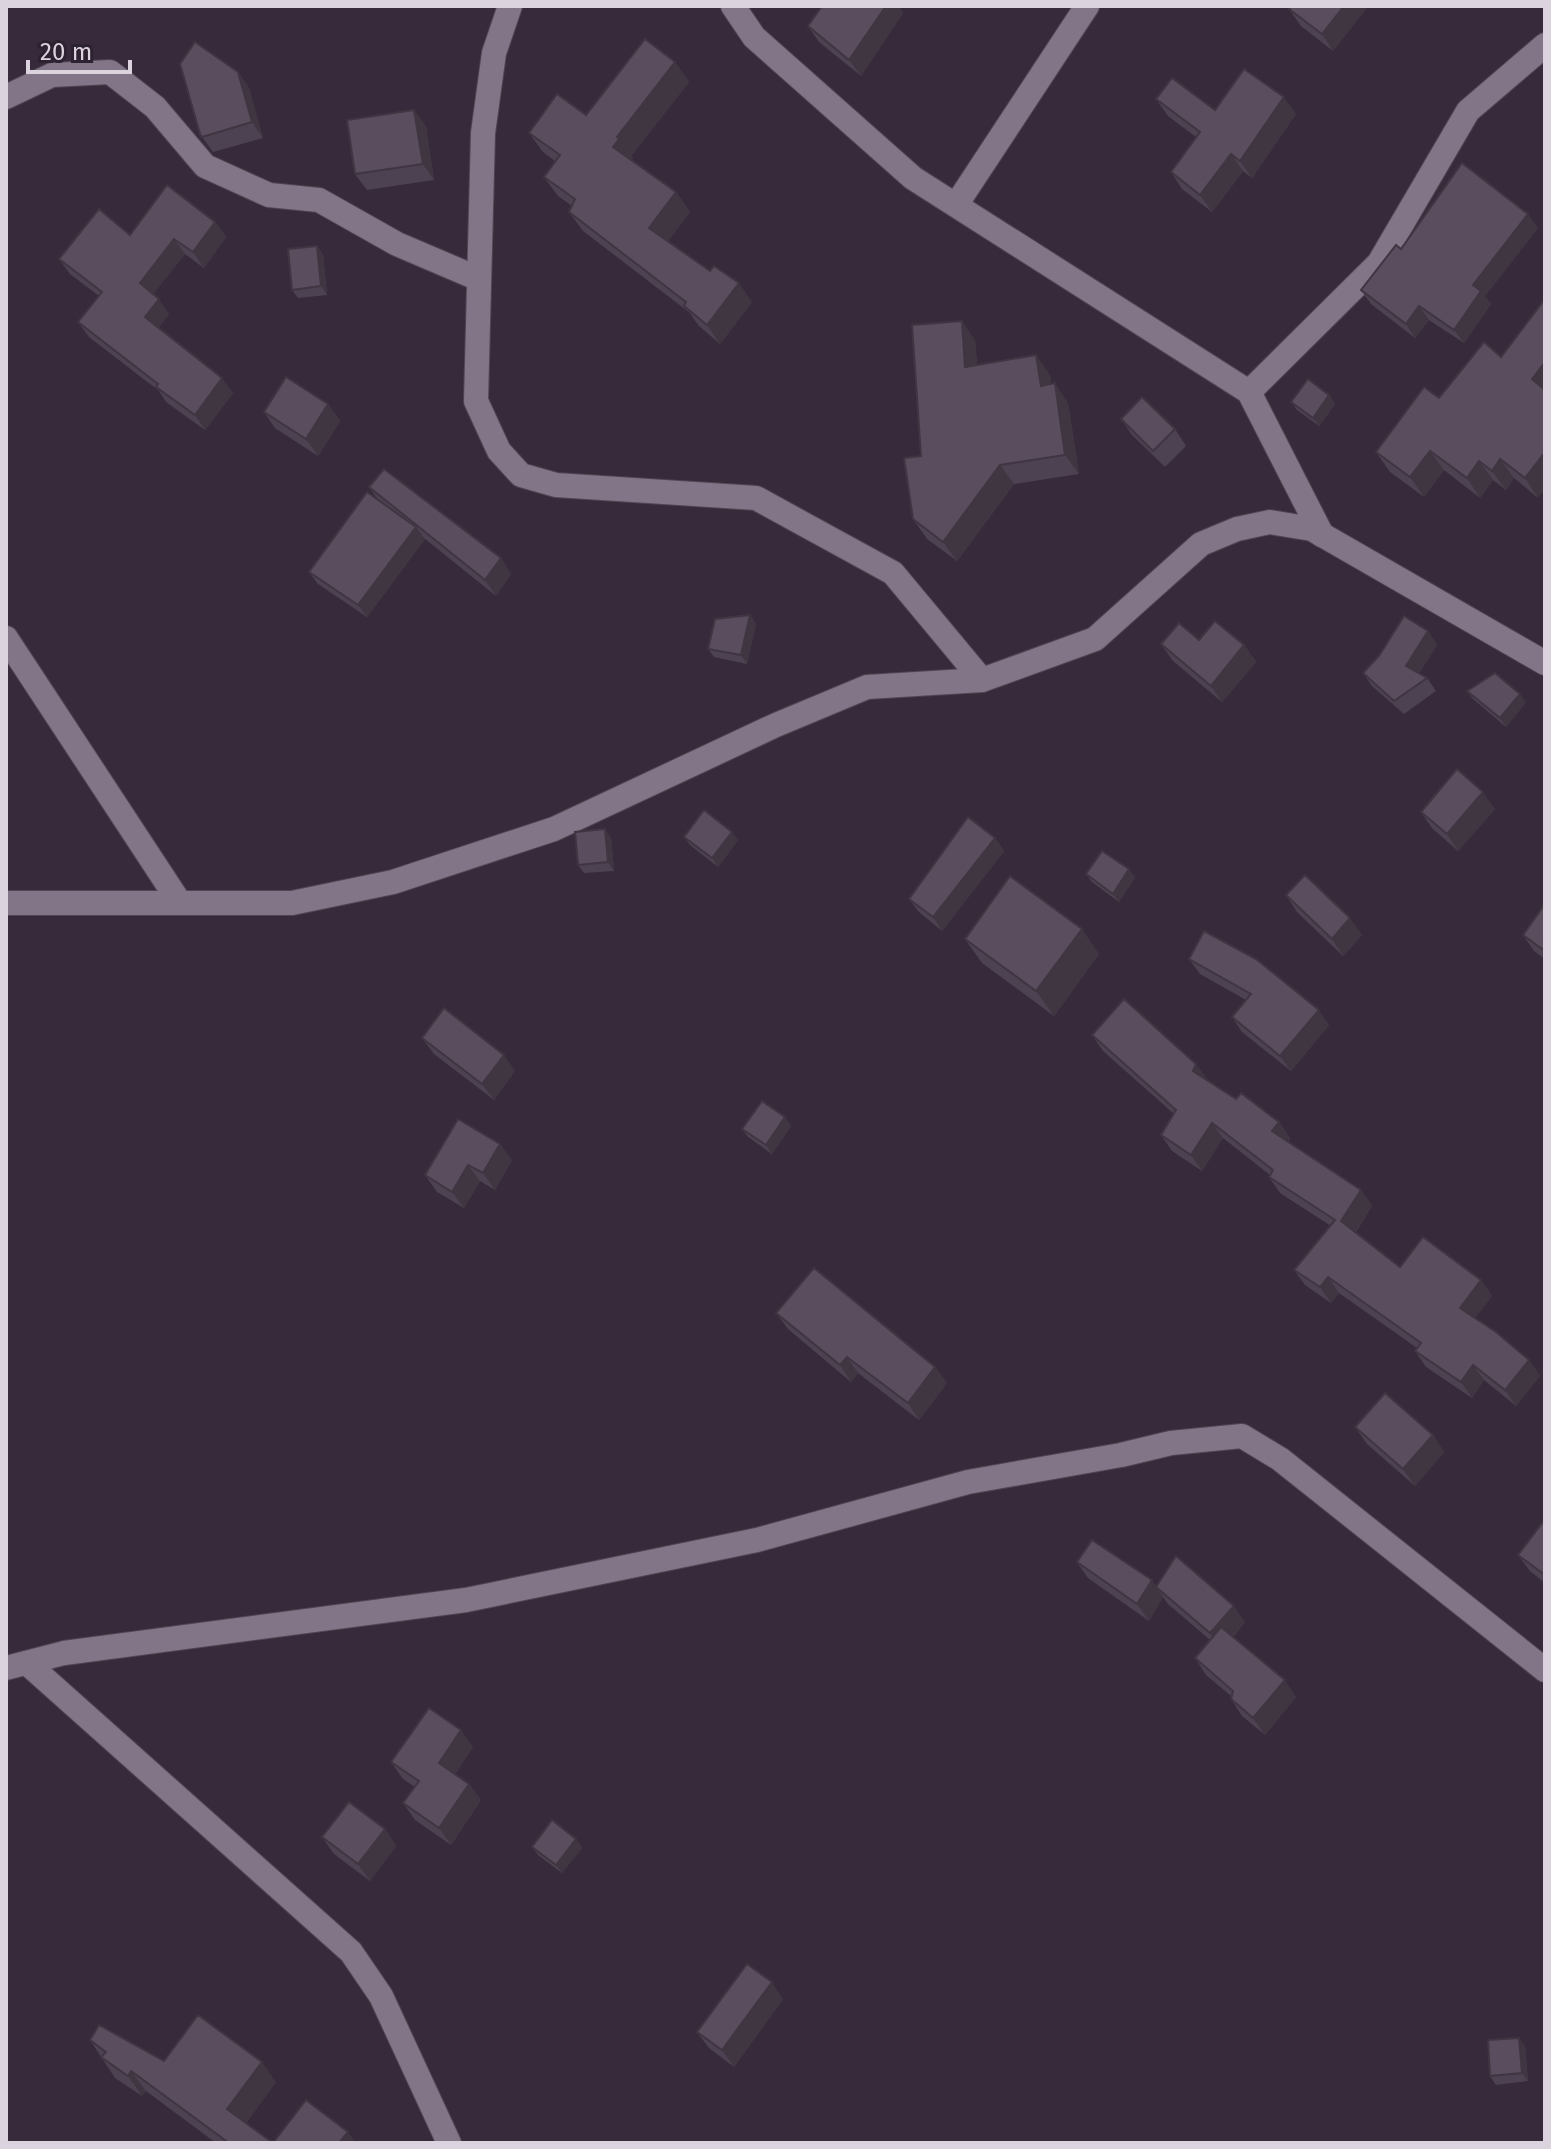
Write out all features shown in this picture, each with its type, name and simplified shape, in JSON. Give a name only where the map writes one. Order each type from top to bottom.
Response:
[{"type":"street","points":[[510,6],[494,53],[483,133],[479,279],[476,401],[499,451],[521,475],[556,485],[756,498],[893,573],[982,680]]},
{"type":"street","points":[[733,6],[754,37],[913,178],[1249,392],[1322,535]]},
{"type":"street","points":[[956,205],[1087,6]]},
{"type":"street","points":[[1249,392],[1379,263],[1468,111],[1545,45]]},
{"type":"street","points":[[6,97],[52,75],[110,72],[155,107],[205,166],[269,195],[319,200],[397,244],[479,279]]},
{"type":"street","points":[[6,903],[292,903],[393,882],[554,829],[776,725],[867,687],[982,680],[1095,639],[1201,544],[1237,529],[1270,522],[1312,529],[1545,663]]},
{"type":"street","points":[[6,638],[180,903]]},
{"type":"street","points":[[17,1665],[64,1653],[466,1600],[757,1540],[968,1482],[1171,1443],[1242,1436],[1280,1459],[1545,1670]]},
{"type":"street","points":[[17,1665],[351,1952],[381,1996],[449,2143]]},
{"type":"building","points":[[822,6],[886,6],[849,60],[808,26]]},
{"type":"building","points":[[1292,6],[1344,6],[1322,34],[1289,9]]},
{"type":"building","points":[[645,39],[675,62],[617,137],[619,139],[613,147],[676,192],[649,228],[710,271],[714,266],[739,283],[707,325],[684,306],[686,302],[569,212],[575,199],[544,177],[560,155],[529,133],[557,94],[586,115]]},
{"type":"building","points":[[195,42],[238,72],[252,122],[202,137],[180,64]]},
{"type":"building","points":[[1244,69],[1284,97],[1240,161],[1231,154],[1200,195],[1171,172],[1200,132],[1156,99],[1172,78],[1215,110]]},
{"type":"building","points":[[414,110],[423,164],[355,174],[347,120]]},
{"type":"building","points":[[1462,163],[1528,214],[1473,285],[1481,291],[1454,330],[1419,306],[1406,324],[1361,290],[1396,245],[1401,249]]},
{"type":"building","points":[[167,185],[215,222],[193,252],[174,239],[140,283],[159,299],[145,317],[222,378],[195,415],[78,322],[102,292],[59,259],[99,209],[130,235]]},
{"type":"building","points":[[317,246],[321,286],[292,290],[288,249]]},
{"type":"building","points":[[1545,299],[1545,362],[1532,379],[1545,390],[1545,452],[1525,478],[1500,459],[1492,471],[1479,461],[1467,478],[1430,451],[1410,477],[1376,452],[1424,387],[1439,398],[1484,342],[1501,357]]},
{"type":"building","points":[[962,321],[965,367],[1036,355],[1041,386],[1055,383],[1065,455],[1000,465],[943,542],[913,519],[904,458],[921,456],[912,325]]},
{"type":"building","points":[[286,377],[328,404],[306,439],[264,412]]},
{"type":"building","points":[[1308,379],[1329,395],[1313,418],[1291,402]]},
{"type":"building","points":[[1142,397],[1175,429],[1153,451],[1121,419]]},
{"type":"building","points":[[384,469],[501,558],[485,580],[369,487]]},
{"type":"building","points":[[367,492],[416,527],[358,605],[309,572]]},
{"type":"building","points":[[750,615],[741,655],[708,649],[715,619]]},
{"type":"building","points":[[1404,616],[1428,631],[1406,666],[1427,678],[1394,701],[1363,673],[1379,656]]},
{"type":"building","points":[[1215,621],[1244,645],[1211,686],[1161,644],[1179,623],[1199,640]]},
{"type":"building","points":[[1495,673],[1520,694],[1500,718],[1467,691]]},
{"type":"building","points":[[1457,769],[1483,792],[1447,834],[1421,812]]},
{"type":"building","points":[[704,810],[732,832],[712,858],[684,837]]},
{"type":"building","points":[[968,817],[995,838],[933,917],[909,899]]},
{"type":"building","points":[[605,829],[608,862],[578,865],[575,832]]},
{"type":"building","points":[[1102,851],[1129,869],[1113,894],[1086,874]]},
{"type":"building","points":[[1305,875],[1350,918],[1332,939],[1286,895]]},
{"type":"building","points":[[1010,876],[1082,929],[1036,991],[965,939]]},
{"type":"building","points":[[1545,904],[1545,951],[1523,935]]},
{"type":"building","points":[[1204,931],[1256,959],[1319,1010],[1280,1056],[1232,1017],[1251,994],[1189,959]]},
{"type":"building","points":[[1124,999],[1196,1064],[1193,1071],[1236,1099],[1241,1093],[1279,1122],[1272,1131],[1361,1190],[1341,1221],[1400,1267],[1423,1237],[1481,1280],[1460,1308],[1496,1332],[1529,1360],[1505,1390],[1473,1365],[1461,1382],[1415,1351],[1421,1343],[1328,1277],[1320,1287],[1294,1270],[1335,1220],[1269,1177],[1273,1170],[1212,1123],[1191,1155],[1161,1135],[1176,1110],[1092,1035]]},
{"type":"building","points":[[444,1008],[504,1055],[482,1084],[422,1038]]},
{"type":"building","points":[[762,1101],[785,1117],[766,1145],[742,1129]]},
{"type":"building","points":[[458,1119],[500,1144],[483,1173],[468,1165],[452,1192],[425,1175]]},
{"type":"building","points":[[814,1268],[935,1367],[908,1403],[847,1357],[840,1365],[776,1313]]},
{"type":"building","points":[[1385,1393],[1433,1435],[1403,1469],[1355,1427]]},
{"type":"building","points":[[1545,1519],[1545,1575],[1518,1555]]},
{"type":"building","points":[[1092,1540],[1152,1580],[1137,1604],[1077,1562]]},
{"type":"building","points":[[1176,1556],[1234,1606],[1210,1633],[1156,1587]]},
{"type":"building","points":[[1221,1627],[1285,1680],[1253,1718],[1231,1699],[1233,1691],[1195,1658]]},
{"type":"building","points":[[429,1708],[461,1730],[439,1763],[469,1784],[439,1828],[403,1803],[419,1781],[391,1762]]},
{"type":"building","points":[[349,1802],[385,1829],[358,1864],[322,1837]]},
{"type":"building","points":[[552,1820],[576,1839],[556,1865],[532,1847]]},
{"type":"building","points":[[747,1964],[772,1982],[722,2050],[697,2032]]},
{"type":"building","points":[[198,2015],[262,2062],[227,2109],[273,2143],[229,2143],[131,2071],[128,2076],[101,2057],[106,2052],[90,2040],[99,2025],[164,2061]]},
{"type":"building","points":[[1519,2038],[1522,2073],[1490,2076],[1488,2040]]},
{"type":"building","points":[[306,2100],[348,2132],[339,2143],[273,2143]]}]
